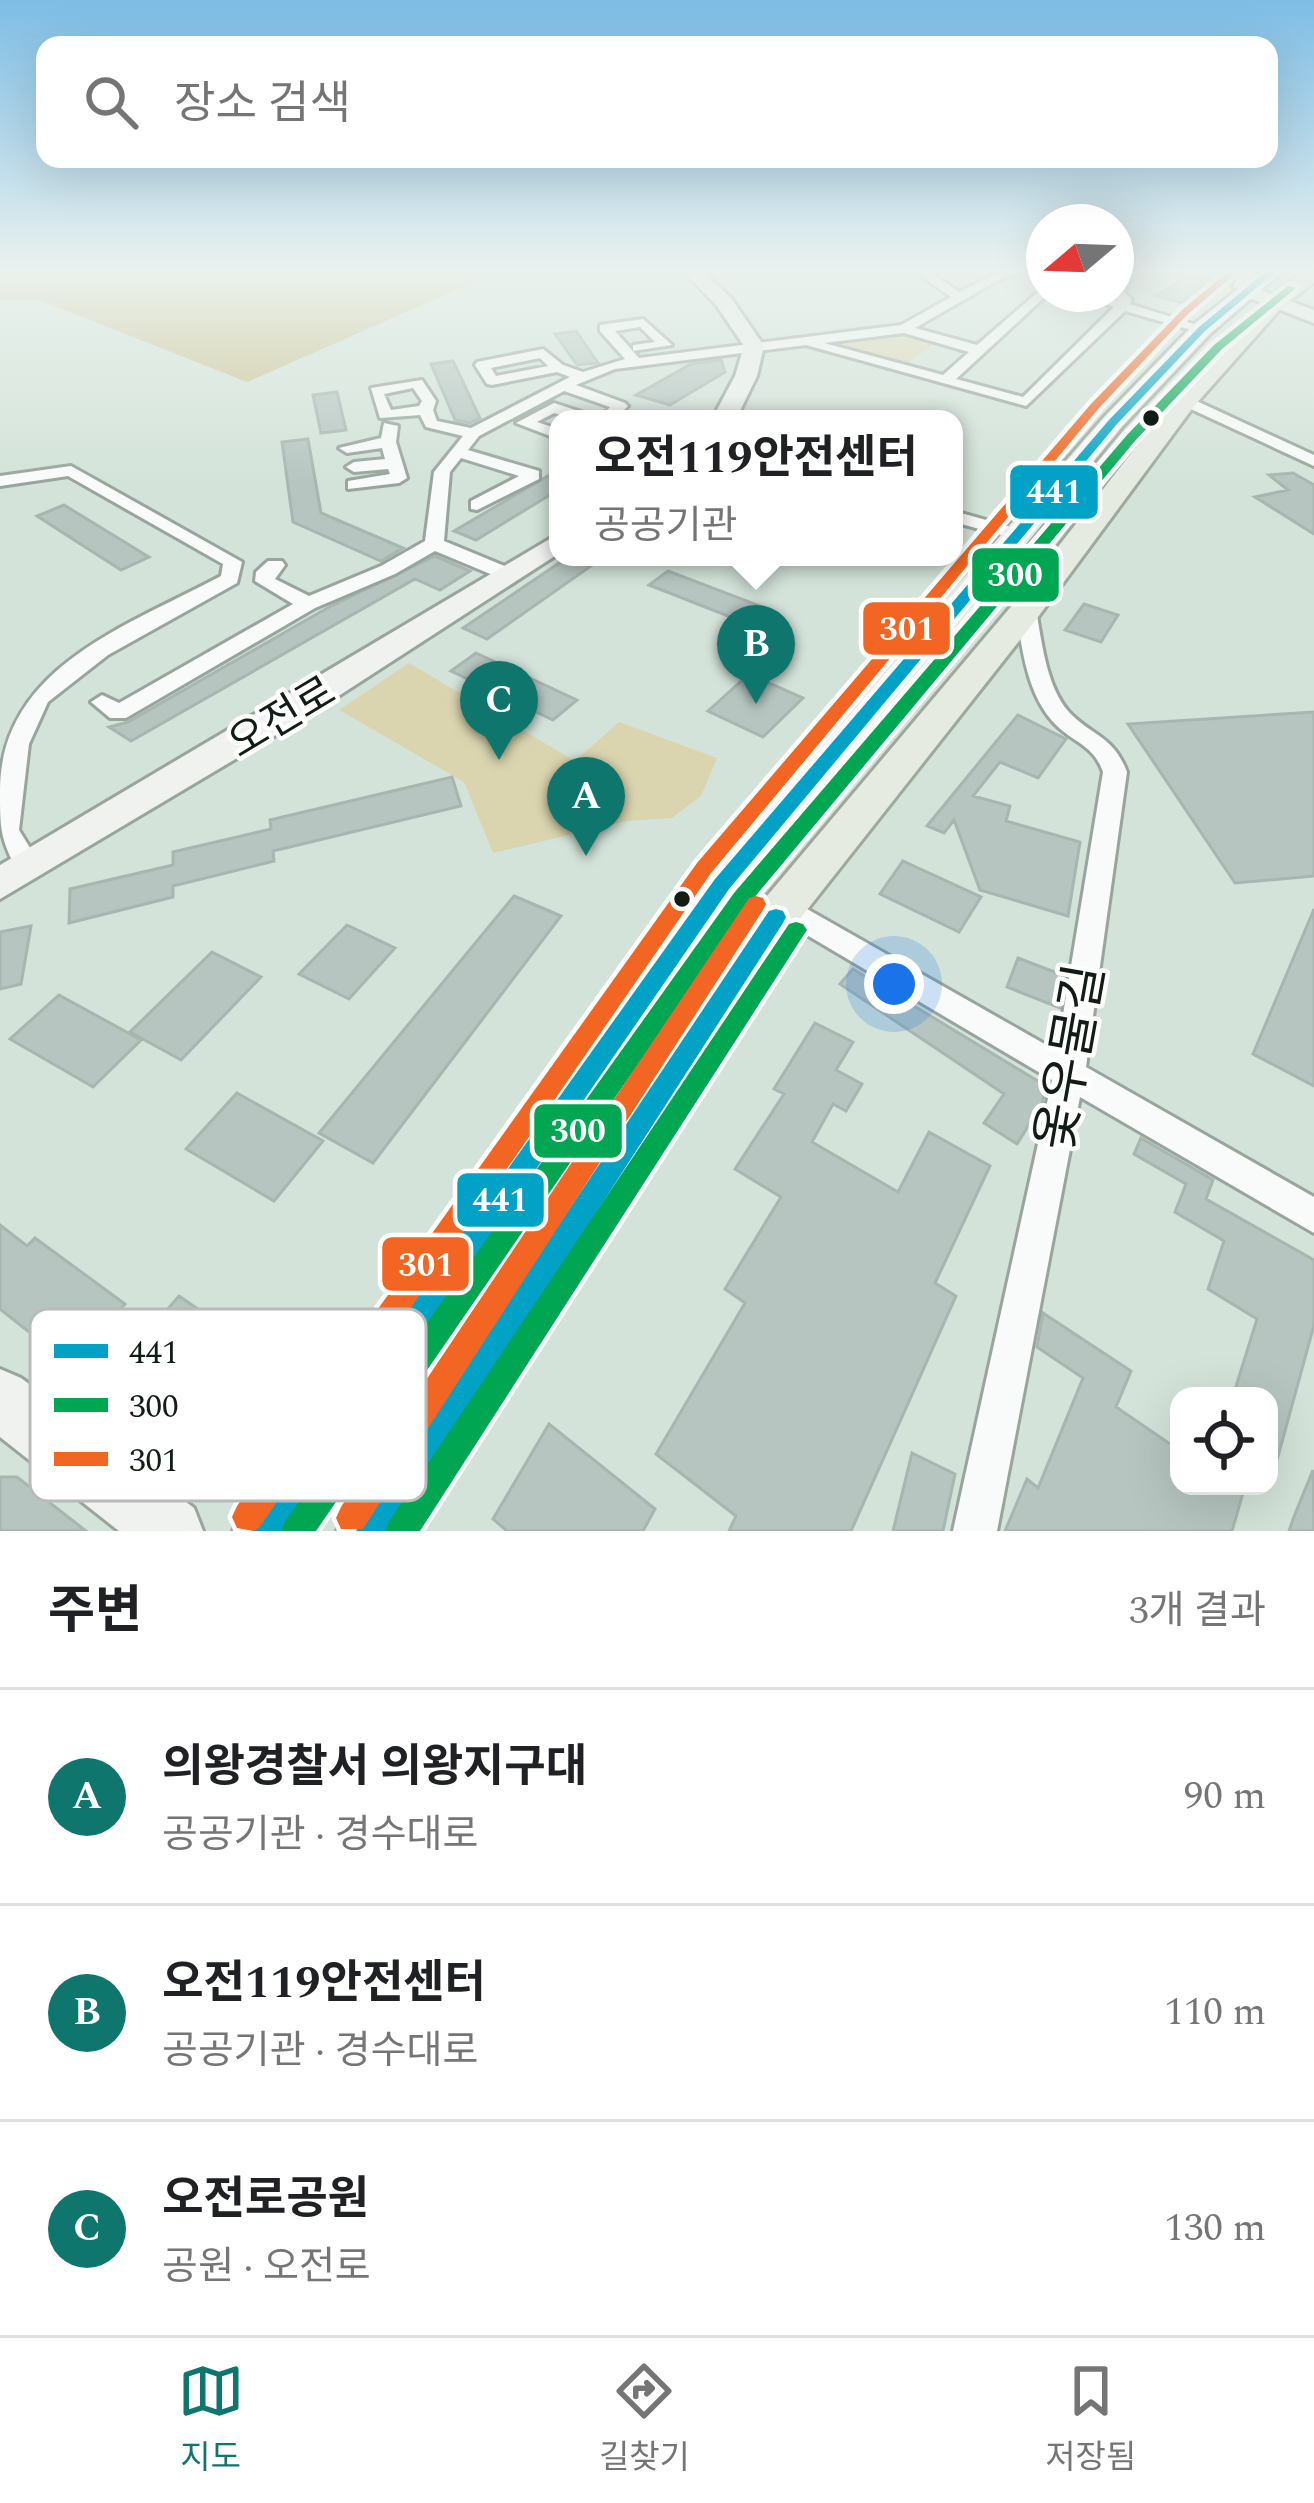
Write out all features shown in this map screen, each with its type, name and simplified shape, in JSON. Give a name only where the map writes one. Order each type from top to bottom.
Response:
[{"type":"main road","points":[[424,1309],[722,884],[1113,422],[1191,340]]},
{"type":"main road","points":[[426,1449],[782,908],[1026,610],[1232,340]]},
{"type":"main road","points":[[268,1531],[289,1501]]},
{"type":"main road","points":[[372,1531],[392,1501]]},
{"type":"street","points":[[616,340],[624,350]]},
{"type":"street","points":[[434,544],[442,472],[473,433],[624,350],[665,345],[660,340]]},
{"type":"street","points":[[729,410],[746,376],[754,346],[750,340]]},
{"type":"street","points":[[624,350],[809,340]]},
{"type":"street","points":[[945,340],[979,350]]},
{"type":"street","points":[[944,381],[989,340]]},
{"type":"street","points":[[804,341],[1026,402],[1081,340]]},
{"type":"street","points":[[572,381],[502,391],[482,365],[543,353],[572,381],[620,406],[616,410]]},
{"type":"street","points":[[428,417],[429,401],[420,378],[376,392],[385,415],[428,417],[473,433]]},
{"type":"street","points":[[550,410],[572,381]]},
{"type":"street","points":[[1185,401],[1314,461]]},
{"type":"street","points":[[554,408],[560,410]]},
{"type":"street","points":[[549,410],[524,423],[549,431]]},
{"type":"street","points":[[347,448],[428,417]]},
{"type":"street","points":[[354,476],[399,478],[390,433]]},
{"type":"street","points":[[458,452],[533,475],[477,506]]},
{"type":"street","points":[[0,481],[71,471],[233,562],[234,571],[230,579],[90,659],[40,696],[21,734],[7,819],[14,874]]},
{"type":"street","points":[[963,519],[1019,535]]},
{"type":"street","points":[[434,544],[507,574]]},
{"type":"street","points":[[102,702],[118,713],[308,604],[388,571],[434,544]]},
{"type":"street","name":"오전로","points":[[14,874],[295,709],[549,548]]},
{"type":"street","points":[[275,565],[266,572],[265,581],[308,604]]},
{"type":"street","points":[[284,591],[305,578]]},
{"type":"street","name":"옻우물길","points":[[975,1531],[1069,1074],[1115,772],[1110,752],[1060,717],[1034,658],[1026,610]]},
{"type":"street","points":[[782,908],[1314,1216]]},
{"type":"street","points":[[0,1399],[30,1422]]},
{"type":"street","points":[[132,1501],[171,1531]]},
{"type":"shaded area","points":[[142,340],[342,340],[247,382]]},
{"type":"shaded area","points":[[836,340],[938,341],[904,366],[825,342]]},
{"type":"shaded area","points":[[409,663],[575,761],[619,722],[717,758],[701,796],[672,818],[627,821],[493,853],[464,782],[339,710]]},
{"type":"building","points":[[560,340],[582,340],[598,363],[577,365]]},
{"type":"building","points":[[721,360],[725,372],[670,405],[636,395],[691,364]]},
{"type":"building","points":[[453,361],[480,418],[470,423],[455,420],[431,364]]},
{"type":"building","points":[[337,392],[346,430],[321,433],[313,395]]},
{"type":"building","points":[[308,439],[321,513],[403,548],[381,561],[293,522],[282,442]]},
{"type":"building","points":[[1293,473],[1314,485],[1314,534],[1255,497],[1288,490],[1269,475]]},
{"type":"building","points":[[549,475],[549,495],[476,540],[454,531]]},
{"type":"building","points":[[64,505],[149,557],[121,570],[37,516]]},
{"type":"building","points":[[435,556],[470,571],[440,590],[415,579],[131,741],[109,727],[128,722],[329,607]]},
{"type":"building","points":[[555,566],[591,566],[487,639],[463,628]]},
{"type":"building","points":[[668,571],[768,609],[751,625],[649,585]]},
{"type":"building","points":[[1084,604],[1118,615],[1101,642],[1065,630]]},
{"type":"building","points":[[476,653],[577,700],[553,720],[451,671]]},
{"type":"building","points":[[749,674],[803,698],[763,737],[708,711]]},
{"type":"building","points":[[1314,712],[1314,876],[1235,883],[1128,724]]},
{"type":"building","points":[[1018,715],[1066,739],[1038,778],[1000,762],[973,796],[1010,806],[1006,821],[1080,842],[1068,916],[980,890],[954,820],[944,833],[927,826]]},
{"type":"building","points":[[452,777],[461,806],[273,851],[274,861],[173,886],[173,897],[69,923],[70,889],[173,865],[173,852],[271,829],[270,820]]},
{"type":"building","points":[[903,861],[981,897],[959,932],[880,894]]},
{"type":"building","points":[[514,896],[561,916],[373,1163],[319,1133]]},
{"type":"building","points":[[1314,909],[1314,1086],[1253,1054]]},
{"type":"building","points":[[347,925],[395,948],[349,999],[299,974]]},
{"type":"building","points":[[31,926],[21,984],[0,989],[0,932]]},
{"type":"building","points":[[212,952],[261,977],[181,1060],[130,1032]]},
{"type":"building","points":[[1018,958],[1065,976],[1060,1008],[1007,987]]},
{"type":"building","points":[[853,969],[1046,1086],[1042,1104],[1017,1144],[984,1123],[1004,1094],[840,984]]},
{"type":"building","points":[[59,995],[141,1040],[93,1087],[10,1039]]},
{"type":"building","points":[[815,1023],[853,1042],[836,1070],[862,1084],[846,1111],[833,1104],[812,1142],[898,1192],[929,1132],[990,1166],[935,1283],[956,1296],[851,1531],[729,1531],[736,1516],[656,1454],[745,1303],[725,1289],[781,1197],[735,1169],[784,1094],[774,1089]]},
{"type":"building","points":[[237,1093],[323,1141],[274,1201],[186,1149]]},
{"type":"building","points":[[1141,1138],[1213,1180],[1206,1199],[1314,1260],[1314,1325],[1278,1456],[1278,1387],[1236,1387],[1257,1319],[1208,1289],[1224,1241],[1175,1212],[1186,1184],[1134,1154]]},
{"type":"building","points":[[0,1225],[27,1246],[35,1238],[125,1304],[121,1309],[30,1309],[30,1333],[0,1309]]},
{"type":"building","points":[[179,1296],[198,1309],[168,1309]]},
{"type":"building","points":[[1043,1313],[1131,1371],[1116,1407],[1170,1444],[1170,1495],[1242,1495],[1232,1531],[1005,1531],[1027,1479],[1038,1488],[1083,1378],[1037,1347]]},
{"type":"building","points":[[549,1424],[655,1509],[643,1531],[507,1531],[493,1519]]},
{"type":"building","points":[[912,1453],[955,1474],[943,1531],[893,1531]]},
{"type":"building","points":[[1313,1470],[1314,1531],[1289,1531],[1295,1514]]},
{"type":"building","points":[[0,1477],[17,1477],[30,1487],[30,1501],[48,1501],[86,1531],[0,1531]]},
{"type":"transit line","name":"301","points":[[963,562],[1095,406],[1158,340]]},
{"type":"transit line","name":"441","points":[[424,1309],[722,884],[1113,422],[1191,340]]},
{"type":"transit line","name":"300","points":[[426,1347],[741,899],[1131,438],[1226,340]]},
{"type":"transit line","name":"301","points":[[394,1309],[704,868],[960,566]]},
{"type":"transit line","name":"301","points":[[426,1406],[756,904]]},
{"type":"transit line","name":"441","points":[[426,1449],[776,917]]},
{"type":"transit line","name":"300","points":[[426,1493],[796,930]]},
{"type":"transit line","name":"301","points":[[248,1517],[259,1501]]},
{"type":"transit line","name":"441","points":[[268,1531],[289,1501]]},
{"type":"transit line","name":"300","points":[[297,1531],[318,1501]]},
{"type":"transit line","name":"301","points":[[352,1518],[363,1501]]},
{"type":"transit line","name":"441","points":[[372,1531],[392,1501]]},
{"type":"transit line","name":"300","points":[[401,1531],[421,1501]]},
{"type":"place","name":"오전119안전센터","points":[[756,704]]},
{"type":"place","name":"오전로공원","points":[[499,760]]},
{"type":"place","name":"의왕경찰서 의왕지구대","points":[[586,856]]}]
